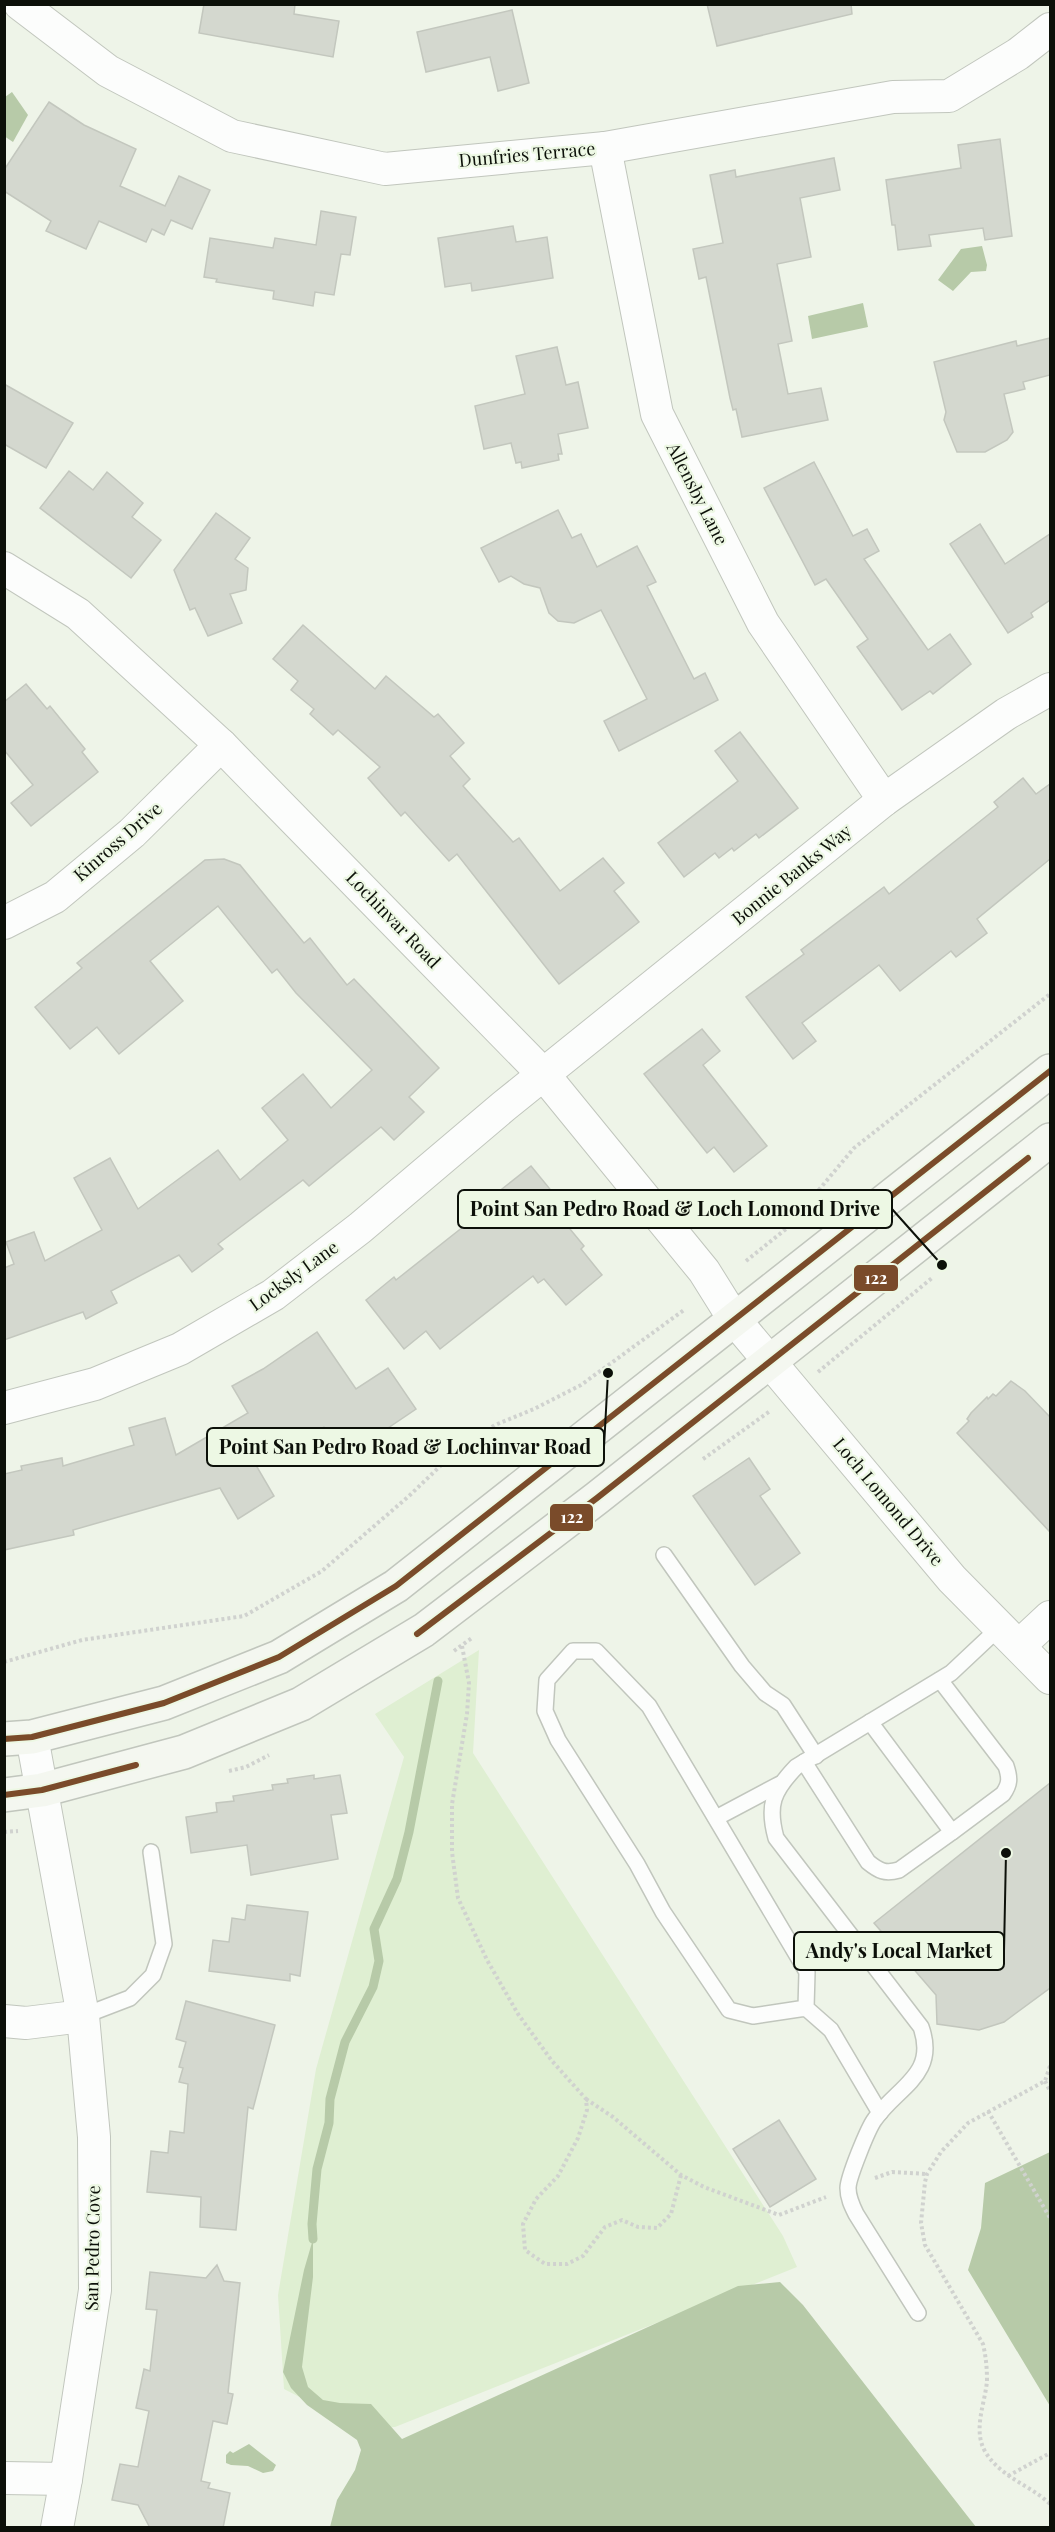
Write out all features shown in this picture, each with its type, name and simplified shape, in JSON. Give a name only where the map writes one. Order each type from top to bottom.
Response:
[{"type":"main road","points":[[18,1738],[164,1703],[279,1657],[396,1586],[734,1318],[912,1182],[1050,1071]]},
{"type":"main road","points":[[4,1795],[42,1790],[184,1752],[302,1704],[424,1630],[770,1362],[1050,1140]]},
{"type":"street","name":"Dunfries Terrace","points":[[20,4],[108,71],[232,136],[384,169],[605,148],[893,97],[949,96],[1018,54],[1050,29]]},
{"type":"street","name":"Allensby Lane","points":[[605,148],[657,414],[763,623],[884,800]]},
{"type":"street","name":"Lochinvar Road","points":[[4,568],[78,614],[221,745],[544,1075],[704,1271],[734,1318]]},
{"type":"street","name":"Bonnie Banks Way","points":[[544,1075],[884,800],[1006,714],[1050,689]]},
{"type":"street","name":"Kinross Drive","points":[[4,923],[55,897],[132,833],[221,745]]},
{"type":"street","name":"Locksly Lane","points":[[4,1408],[96,1384],[180,1349],[273,1295],[360,1228],[544,1075]]},
{"type":"street","name":"Loch Lomond Drive","points":[[734,1318],[952,1579],[1050,1678]]},
{"type":"street","points":[[1010,1636],[1050,1617]]},
{"type":"street","name":"San Pedro Cove","points":[[18,1738],[42,1790],[83,2016],[94,2137],[95,2290],[57,2528]]},
{"type":"street","points":[[4,2021],[26,2023],[83,2016]]},
{"type":"street","points":[[4,2478],[66,2479]]},
{"type":"lane","points":[[664,1555],[741,1666],[765,1693],[783,1705],[810,1759],[868,1862],[879,1871],[889,1873],[899,1870],[1003,1794],[1009,1786],[1010,1777],[1006,1766],[940,1680]]},
{"type":"lane","points":[[716,1818],[780,1784],[810,1759],[1010,1636]]},
{"type":"lane","points":[[807,2008],[753,2016],[729,2010],[663,1912],[637,1864],[558,1740],[545,1711],[547,1680],[573,1651],[596,1651],[649,1706],[807,1972],[807,2008],[831,2030],[880,2113]]},
{"type":"lane","points":[[870,1722],[952,1832]]},
{"type":"lane","points":[[780,1784],[772,1800],[772,1821],[776,1838],[921,2027],[925,2040],[925,2057],[917,2076],[874,2120],[848,2185],[849,2198],[856,2214],[918,2313]]},
{"type":"lane","points":[[83,2016],[130,1998],[153,1975],[164,1944],[151,1852]]},
{"type":"path","points":[[746,1261],[786,1229],[854,1149],[1050,994]]},
{"type":"path","points":[[795,1392],[940,1271]]},
{"type":"path","points":[[4,1662],[82,1640],[244,1616],[252,1612],[322,1572],[401,1503],[458,1449],[495,1425],[534,1409],[581,1384],[684,1310]]},
{"type":"path","points":[[462,1646],[469,1683],[467,1714],[452,1804],[452,1852],[458,1898],[487,1960],[518,2014],[552,2061],[586,2098],[613,2117],[681,2175],[741,2201]]},
{"type":"path","points":[[1050,2066],[1045,2081],[988,2111],[968,2123],[953,2136],[931,2168],[925,2182],[921,2223],[925,2245],[983,2344],[987,2361],[987,2380],[980,2418],[980,2436],[986,2452],[1008,2476],[1050,2504]]},
{"type":"path","points":[[1045,2081],[1050,2091]]},
{"type":"path","points":[[586,2098],[587,2110],[578,2138],[558,2176],[536,2199],[523,2224],[525,2250],[545,2264],[567,2264],[584,2256],[605,2227],[622,2220],[638,2227],[657,2228],[671,2214],[681,2175]]},
{"type":"path","points":[[988,2111],[1050,2218]]},
{"type":"path","points":[[1008,2476],[1050,2453]]},
{"type":"shaded area","points":[[12,92],[28,115],[13,142],[4,136],[5,97]]},
{"type":"shaded area","points":[[982,246],[987,265],[986,271],[971,272],[953,291],[938,280],[961,249]]},
{"type":"shaded area","points":[[863,303],[868,327],[812,339],[808,316]]},
{"type":"shaded area","points":[[479,1650],[473,1753],[783,2236],[797,2267],[395,2427],[362,2429],[284,2389],[278,2295],[316,2069],[404,1757],[375,1714]]},
{"type":"shaded area","points":[[1050,2152],[1050,2406],[968,2270],[981,2228],[985,2183]]},
{"type":"shaded area","points":[[313,2239],[313,2277],[302,2367],[308,2387],[323,2400],[371,2404],[402,2439],[738,2286],[780,2282],[803,2305],[976,2527],[330,2527],[337,2500],[355,2470],[361,2450],[357,2440],[307,2405],[291,2388],[283,2372],[304,2270]]},
{"type":"shaded area","points":[[249,2444],[276,2465],[273,2471],[263,2473],[248,2466],[226,2463],[226,2455],[230,2451],[233,2453]]},
{"type":"building","points":[[204,4],[295,4],[294,14],[339,21],[333,57],[199,33]]},
{"type":"building","points":[[707,4],[851,4],[852,14],[717,46]]},
{"type":"building","points":[[512,10],[529,83],[498,91],[490,57],[426,72],[417,32]]},
{"type":"building","points":[[49,102],[84,125],[136,149],[120,186],[165,206],[179,176],[210,190],[192,229],[171,220],[164,235],[152,229],[146,242],[99,221],[86,249],[46,231],[51,221],[4,191],[4,170]]},
{"type":"building","points":[[1000,139],[1012,236],[985,240],[983,228],[929,235],[931,246],[898,250],[886,180],[961,168],[958,145]]},
{"type":"building","points":[[834,158],[840,190],[800,198],[811,257],[777,264],[792,341],[778,344],[788,394],[821,388],[828,420],[742,437],[736,409],[733,410],[730,398],[706,277],[699,279],[693,249],[723,243],[710,175],[735,170],[736,177]]},
{"type":"building","points":[[321,211],[356,217],[350,255],[341,254],[334,295],[315,292],[313,306],[273,299],[274,291],[216,282],[217,279],[204,277],[210,238],[273,248],[275,238],[316,245]]},
{"type":"building","points":[[513,226],[516,242],[547,237],[553,278],[472,291],[471,283],[445,287],[438,238]]},
{"type":"building","points":[[1050,338],[1050,375],[1023,382],[1025,389],[1004,394],[1013,432],[1007,440],[985,452],[957,452],[944,420],[946,412],[934,362],[1016,341],[1017,346]]},
{"type":"building","points":[[557,347],[566,385],[578,382],[588,428],[558,434],[562,454],[558,454],[559,460],[522,468],[521,462],[516,463],[511,443],[484,449],[475,406],[525,394],[516,356]]},
{"type":"building","points":[[4,384],[73,423],[46,468],[4,444]]},
{"type":"building","points":[[814,462],[853,536],[867,529],[879,551],[864,559],[928,650],[950,634],[971,664],[933,694],[930,691],[902,710],[857,647],[868,639],[826,579],[815,585],[764,488]]},
{"type":"building","points":[[69,471],[93,490],[107,472],[143,503],[132,517],[161,540],[131,578],[40,508]]},
{"type":"building","points":[[558,510],[572,538],[581,534],[597,567],[637,546],[656,582],[647,586],[694,679],[705,673],[718,700],[619,751],[604,721],[647,699],[601,610],[574,623],[558,621],[549,613],[540,588],[524,584],[511,576],[499,582],[481,548]]},
{"type":"building","points":[[216,513],[250,538],[235,559],[248,568],[246,590],[230,594],[242,623],[208,636],[195,608],[190,610],[174,570]]},
{"type":"building","points":[[980,524],[1005,564],[1050,534],[1050,600],[1031,613],[1033,617],[1008,633],[950,544]]},
{"type":"building","points":[[303,625],[375,689],[386,676],[434,717],[438,714],[464,743],[450,756],[470,779],[463,786],[513,842],[519,838],[560,891],[603,858],[624,883],[614,891],[639,922],[559,984],[457,854],[449,861],[405,812],[401,816],[368,778],[380,767],[338,730],[333,735],[310,714],[314,709],[291,690],[298,681],[273,659]]},
{"type":"building","points":[[26,684],[47,709],[50,706],[85,749],[82,752],[98,772],[31,826],[11,803],[33,785],[4,750],[4,702]]},
{"type":"building","points":[[740,732],[798,808],[759,838],[756,834],[734,851],[732,848],[719,858],[715,853],[684,877],[658,843],[738,781],[715,751]]},
{"type":"building","points":[[1023,778],[1036,794],[1050,784],[1050,859],[977,919],[987,933],[956,957],[951,951],[900,991],[879,965],[802,1023],[816,1041],[793,1059],[746,997],[804,954],[801,950],[884,887],[889,894],[998,807],[994,802]]},
{"type":"building","points":[[224,859],[240,865],[304,943],[310,938],[347,985],[354,979],[439,1068],[409,1097],[424,1112],[394,1140],[381,1127],[309,1186],[303,1180],[218,1244],[223,1249],[192,1272],[179,1255],[111,1291],[117,1303],[86,1319],[83,1312],[4,1340],[4,1268],[14,1264],[6,1242],[34,1232],[45,1261],[102,1230],[74,1178],[110,1158],[138,1209],[218,1150],[240,1180],[288,1140],[262,1108],[303,1074],[331,1108],[372,1070],[296,993],[277,969],[272,973],[218,906],[150,961],[183,1001],[119,1054],[97,1027],[70,1049],[35,1007],[82,968],[77,963],[205,860]]},
{"type":"building","points":[[702,1029],[720,1051],[703,1065],[767,1146],[734,1172],[714,1147],[707,1153],[644,1074]]},
{"type":"building","points":[[531,1166],[554,1194],[546,1200],[584,1246],[581,1249],[602,1275],[566,1305],[544,1279],[538,1283],[533,1276],[440,1349],[426,1331],[404,1349],[366,1300],[394,1277],[396,1280],[473,1219],[469,1215]]},
{"type":"building","points":[[317,1332],[356,1389],[388,1368],[416,1409],[345,1457],[324,1427],[257,1467],[274,1496],[238,1519],[220,1488],[73,1530],[74,1535],[4,1550],[4,1474],[22,1470],[21,1466],[62,1458],[63,1466],[134,1445],[129,1428],[165,1418],[176,1455],[248,1413],[232,1386],[263,1369]]},
{"type":"building","points":[[1011,1381],[1025,1391],[1050,1417],[1050,1532],[957,1433],[969,1421],[967,1419],[971,1413],[987,1397],[988,1399],[993,1394],[996,1396]]},
{"type":"building","points":[[749,1458],[770,1489],[760,1496],[800,1553],[755,1585],[693,1496]]},
{"type":"building","points":[[314,1775],[314,1779],[340,1775],[347,1813],[331,1815],[338,1859],[251,1875],[247,1845],[191,1853],[186,1817],[217,1812],[216,1803],[234,1801],[233,1796],[273,1790],[272,1785],[288,1783],[287,1779]]},
{"type":"building","points":[[1050,1783],[1050,1988],[1004,2022],[979,2030],[937,2024],[936,1995],[874,1923]]},
{"type":"building","points":[[247,1905],[308,1912],[300,1976],[290,1974],[290,1981],[209,1971],[213,1940],[229,1942],[232,1918],[245,1920]]},
{"type":"building","points":[[186,2001],[275,2025],[253,2109],[248,2107],[236,2230],[200,2227],[201,2197],[147,2192],[151,2151],[168,2153],[170,2131],[184,2133],[188,2084],[179,2082],[183,2068],[179,2067],[186,2042],[176,2039]]},
{"type":"building","points":[[779,2120],[816,2179],[770,2207],[733,2149]]},
{"type":"building","points":[[217,2265],[224,2281],[240,2283],[228,2393],[233,2394],[227,2424],[213,2421],[201,2481],[210,2483],[208,2488],[230,2493],[223,2528],[150,2528],[138,2505],[112,2500],[120,2464],[138,2467],[149,2411],[136,2408],[144,2369],[150,2371],[157,2310],[146,2309],[150,2272],[206,2278]]},
{"type":"waterway","points":[[313,2239],[312,2224],[317,2169],[329,2123],[330,2099],[345,2042],[373,1987],[379,1961],[374,1929],[397,1879],[409,1832],[438,1681]]},
{"type":"transit line","name":"122","points":[[4,1739],[32,1737],[164,1703],[279,1657],[396,1586],[1050,1071]]},
{"type":"transit line","name":"122","points":[[417,1634],[597,1498],[1028,1158]]},
{"type":"transit line","name":"122","points":[[4,1795],[42,1790],[136,1765]]},
{"type":"place","name":"Point San Pedro Road & Loch Lomond Drive","points":[[942,1265]]},
{"type":"place","name":"Point San Pedro Road & Lochinvar Road","points":[[608,1373]]},
{"type":"place","name":"Andy's Local Market","points":[[1006,1853]]}]
